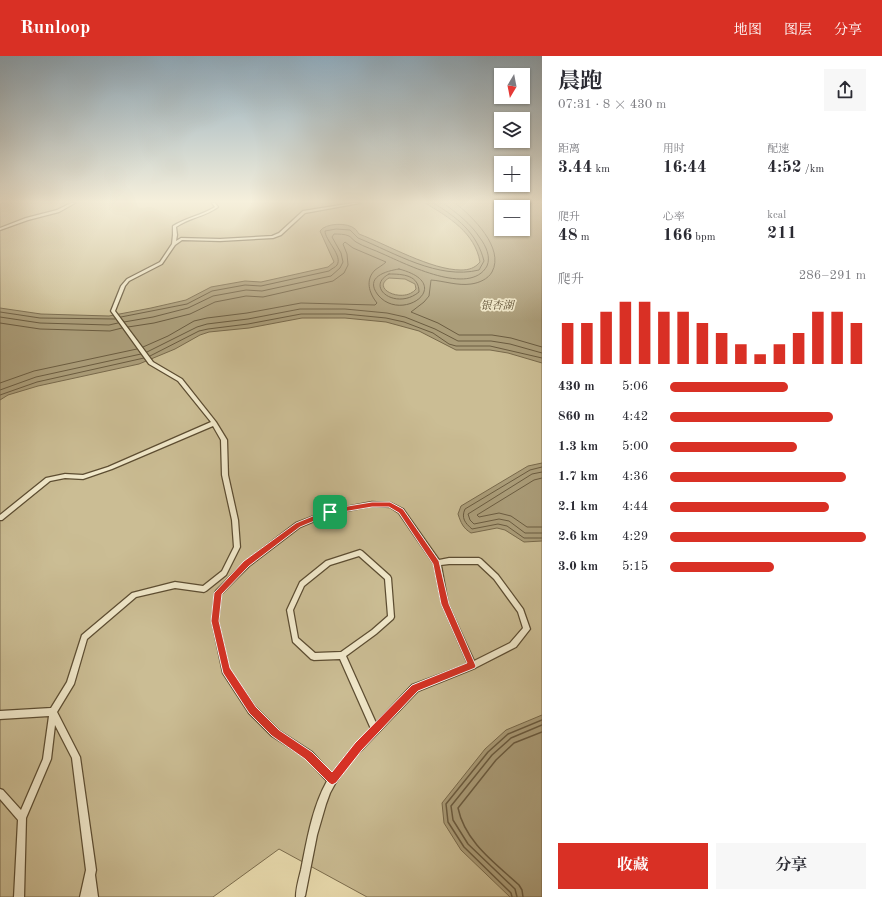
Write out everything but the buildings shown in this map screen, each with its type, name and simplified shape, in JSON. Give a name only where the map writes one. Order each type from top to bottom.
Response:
[{"type":"lane","points":[[19,897],[22,818],[47,759],[53,712],[70,684],[84,637],[134,595],[175,585],[204,589],[224,573],[237,547],[235,520],[225,475],[224,440],[214,423],[180,380],[151,364],[113,311],[123,286],[128,280],[160,263],[176,242]]},
{"type":"lane","points":[[0,518],[48,480],[64,476],[82,478],[110,468],[214,423]]},
{"type":"lane","points":[[332,780],[309,755],[275,733],[252,710],[226,670],[215,621],[218,593],[247,564],[298,525],[330,512],[372,504],[390,505],[401,511],[437,563],[445,604],[472,666]]},
{"type":"lane","points":[[360,553],[388,578],[391,617],[374,632],[342,655],[314,657],[295,640],[290,610],[302,584],[328,563],[360,553]]},
{"type":"lane","points":[[300,897],[318,812],[332,780],[358,746],[415,688],[472,666],[513,645],[527,629],[521,611],[496,578],[479,561],[449,561],[437,563]]},
{"type":"lane","points":[[342,655],[375,730]]},
{"type":"lane","points":[[0,715],[53,712]]},
{"type":"lane","points":[[53,712],[76,757],[91,870],[93,897]]},
{"type":"lane","points":[[0,794],[22,818]]},
{"type":"lane","points":[[85,897],[91,870]]},
{"type":"shaded area","points":[[0,242],[542,242],[542,897],[367,897],[279,849],[213,897],[0,897]]},
{"type":"water","name":"银杏湖","points":[[325,242],[378,242],[423,262],[449,269],[461,270],[474,267],[480,262],[472,242],[542,242],[542,363],[508,353],[490,350],[456,350],[419,331],[386,322],[345,318],[302,318],[249,328],[209,332],[200,335],[175,349],[139,364],[38,386],[8,395],[0,400],[0,308],[41,314],[109,316],[151,308],[186,300],[211,287],[245,281],[261,282],[328,267],[334,262]],"holes":[[[389,278],[405,279],[415,284],[416,289],[411,293],[404,295],[391,293],[386,290],[384,286],[384,282]]]},
{"type":"water","points":[[542,463],[542,541],[524,542],[505,530],[497,528],[471,533],[464,527],[458,514],[461,506],[528,466]]},
{"type":"water","points":[[542,715],[542,897],[510,897],[461,850],[444,823],[442,803],[485,749],[506,730]]},
{"type":"route","points":[[372,504],[390,505],[401,511],[437,563],[445,604],[472,666],[415,688],[358,746],[332,780],[309,755],[275,733],[252,710],[226,670],[215,621],[218,593],[247,564],[298,525],[330,512],[372,504]]}]
